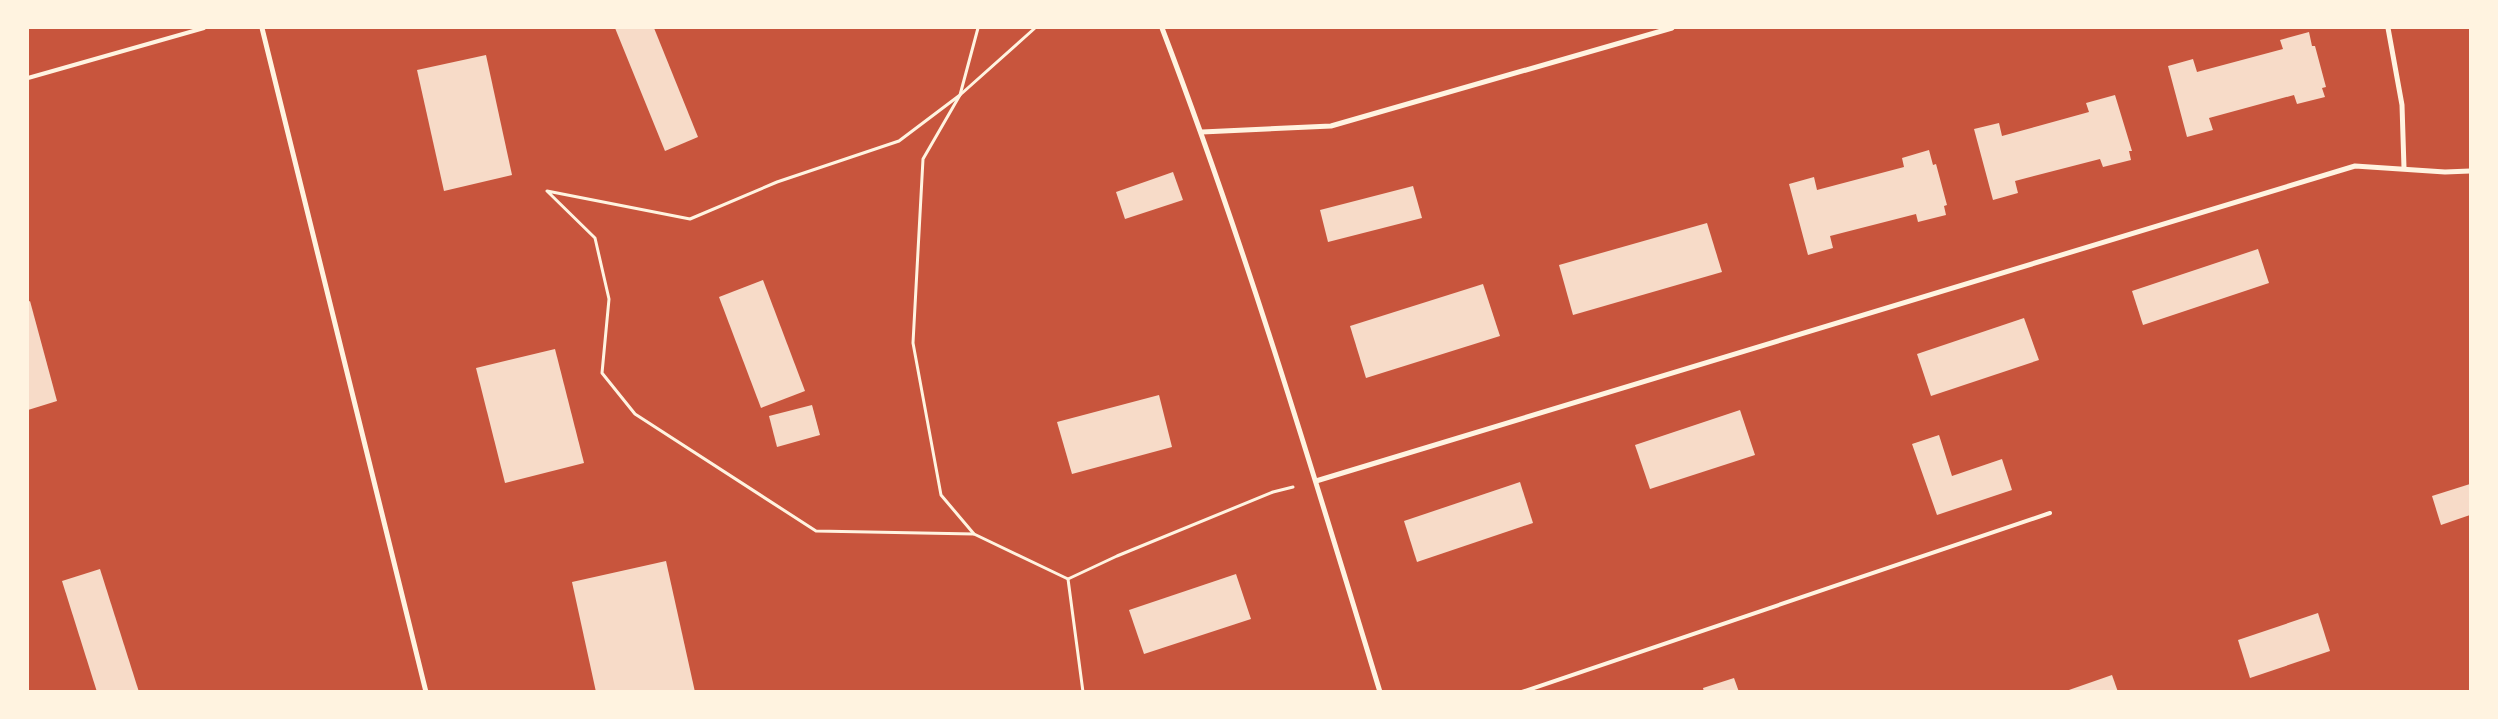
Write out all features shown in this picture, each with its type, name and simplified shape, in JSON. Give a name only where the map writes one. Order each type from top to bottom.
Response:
[{"type":"street","points":[[262,28],[426,692]]},
{"type":"street","points":[[1162,28],[1202,132],[1316,480],[1380,692]]},
{"type":"street","points":[[1202,132],[1331,126],[1672,28]]},
{"type":"street","points":[[2388,28],[2402,105],[2404,168]]},
{"type":"street","points":[[1316,480],[2355,166],[2445,172],[2470,171]]},
{"type":"lane","points":[[28,78],[204,28]]},
{"type":"lane","points":[[1522,692],[2050,512]]},
{"type":"path","points":[[974,534],[941,494],[913,343],[923,159],[960,95],[978,28]]},
{"type":"path","points":[[1035,28],[960,95],[899,141],[777,182],[690,219],[547,191],[595,238],[609,299],[602,373],[635,414],[816,531],[974,534],[1068,579]]},
{"type":"path","points":[[1068,579],[1117,556],[1274,492],[1316,480]]},
{"type":"path","points":[[1068,579],[1083,692]]},
{"type":"building","points":[[615,28],[654,28],[698,137],[665,151]]},
{"type":"building","points":[[2309,32],[2312,46],[2315,46],[2326,87],[2322,88],[2325,97],[2297,104],[2294,95],[2209,118],[2213,130],[2187,137],[2168,66],[2193,59],[2197,72],[2283,49],[2280,40]]},
{"type":"building","points":[[486,55],[512,175],[444,191],[417,70]]},
{"type":"building","points":[[2115,95],[2132,151],[2129,151],[2131,160],[2103,167],[2100,159],[2015,181],[2018,193],[1993,200],[1974,129],[1999,123],[2002,136],[2089,112],[2086,103]]},
{"type":"building","points":[[1929,150],[1933,165],[1936,164],[1947,205],[1944,206],[1946,215],[1918,222],[1916,214],[1830,236],[1833,248],[1808,255],[1789,184],[1814,177],[1817,190],[1904,167],[1902,158]]},
{"type":"building","points":[[1173,172],[1183,200],[1125,219],[1116,192]]},
{"type":"building","points":[[1413,186],[1422,218],[1328,242],[1320,210]]},
{"type":"building","points":[[1707,223],[1722,272],[1573,315],[1559,265]]},
{"type":"building","points":[[2258,249],[2269,283],[2143,325],[2132,291]]},
{"type":"building","points":[[763,280],[805,391],[761,408],[719,297]]},
{"type":"building","points":[[1483,284],[1500,336],[1366,378],[1350,326]]},
{"type":"building","points":[[30,301],[57,401],[28,410],[28,302]]},
{"type":"building","points":[[2024,318],[2039,360],[1931,396],[1917,354]]},
{"type":"building","points":[[555,349],[584,463],[505,483],[476,368]]},
{"type":"building","points":[[1159,395],[1172,447],[1072,474],[1057,422]]},
{"type":"building","points":[[812,405],[820,435],[777,447],[769,416]]},
{"type":"building","points":[[1740,410],[1755,455],[1650,489],[1635,445]]},
{"type":"building","points":[[1939,435],[1952,476],[2002,459],[2012,490],[1937,515],[1912,444]]},
{"type":"building","points":[[1520,482],[1533,523],[1417,562],[1404,521]]},
{"type":"building","points":[[2470,484],[2470,515],[2441,525],[2432,496]]},
{"type":"building","points":[[666,561],[695,692],[596,692],[572,582]]},
{"type":"building","points":[[100,569],[139,692],[97,692],[62,581]]},
{"type":"building","points":[[1236,574],[1251,619],[1144,654],[1129,610]]},
{"type":"building","points":[[2318,613],[2330,651],[2250,678],[2238,640]]},
{"type":"building","points":[[2112,675],[2118,692],[2066,692],[2066,691]]},
{"type":"building","points":[[1734,678],[1739,692],[1704,692],[1703,688]]}]
